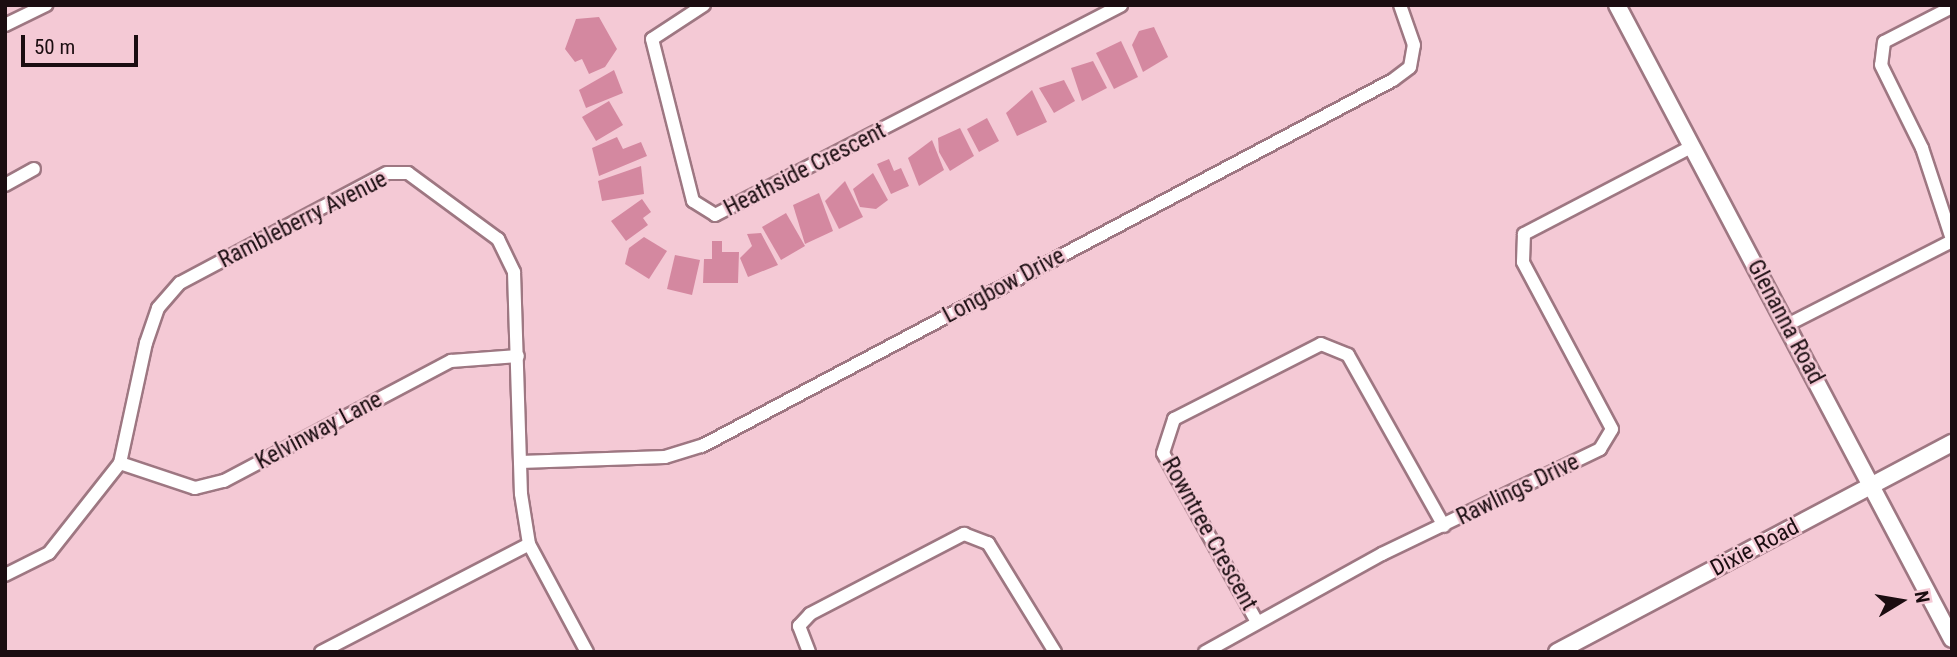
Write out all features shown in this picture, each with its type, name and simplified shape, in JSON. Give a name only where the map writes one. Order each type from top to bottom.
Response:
[{"type":"street","points":[[5,25],[46,5]]},
{"type":"street","name":"Heathside Crescent","points":[[704,5],[652,39],[692,201],[715,215],[1121,5]]},
{"type":"street","name":"Longbow Drive","points":[[520,463],[665,457],[702,446],[1393,80],[1410,66],[1414,45],[1400,5]]},
{"type":"street","name":"Glenanna Road","points":[[1617,5],[1952,639]]},
{"type":"street","points":[[1787,325],[1952,240],[1922,148],[1881,65],[1884,42],[1952,7]]},
{"type":"street","name":"Rawlings Drive","points":[[1205,652],[1257,622],[1444,526],[1556,475],[1600,449],[1612,429],[1523,262],[1524,234],[1691,147]]},
{"type":"street","points":[[5,185],[34,169]]},
{"type":"street","name":"Rambleberry Avenue","points":[[5,575],[49,553],[120,463],[146,343],[158,308],[180,283],[387,173],[408,173],[498,239],[514,272],[520,463],[529,544],[587,652]]},
{"type":"street","name":"Rowntree Crescent","points":[[1257,622],[1163,453],[1168,429],[1186,413],[1321,344],[1348,355],[1444,526]]},
{"type":"street","name":"Kelvinway Lane","points":[[120,463],[171,483],[205,486],[451,361],[518,356]]},
{"type":"street","name":"Dixie Road","points":[[1557,652],[1952,443]]},
{"type":"street","points":[[808,652],[799,626],[810,614],[964,534],[988,543],[1055,652]]},
{"type":"street","points":[[321,652],[529,544]]},
{"type":"building","points":[[599,17],[617,49],[605,67],[589,74],[582,59],[575,62],[565,49],[576,19]]},
{"type":"building","points":[[1154,27],[1168,57],[1143,72],[1132,45],[1139,31]]},
{"type":"building","points":[[1121,41],[1138,77],[1114,89],[1096,53]]},
{"type":"building","points":[[1093,61],[1107,88],[1082,101],[1071,68]]},
{"type":"building","points":[[614,70],[623,93],[586,108],[579,90]]},
{"type":"building","points":[[1064,80],[1075,101],[1054,113],[1039,88]]},
{"type":"building","points":[[1032,90],[1047,122],[1017,136],[1006,113]]},
{"type":"building","points":[[609,101],[623,125],[596,141],[582,117]]},
{"type":"building","points":[[987,118],[999,141],[979,152],[967,129]]},
{"type":"building","points":[[960,128],[974,156],[950,171],[939,152],[938,138]]},
{"type":"building","points":[[617,137],[623,149],[641,142],[647,156],[599,176],[592,148]]},
{"type":"building","points":[[932,140],[944,170],[919,186],[908,158]]},
{"type":"building","points":[[889,159],[894,171],[901,168],[909,186],[891,194],[877,164]]},
{"type":"building","points":[[641,166],[644,194],[602,201],[598,181]]},
{"type":"building","points":[[873,173],[888,200],[876,209],[860,207],[853,189]]},
{"type":"building","points":[[845,181],[863,217],[839,229],[825,201]]},
{"type":"building","points":[[819,193],[833,231],[805,244],[793,205]]},
{"type":"building","points":[[642,199],[651,212],[643,218],[648,225],[626,241],[611,221]]},
{"type":"building","points":[[786,213],[805,246],[781,260],[762,227]]},
{"type":"building","points":[[761,233],[778,265],[748,277],[740,258],[752,246],[747,234]]},
{"type":"building","points":[[644,237],[667,251],[649,279],[625,264],[629,248]]},
{"type":"building","points":[[712,241],[722,241],[722,252],[739,252],[738,283],[703,283],[704,259],[712,259]]},
{"type":"building","points":[[675,255],[700,260],[692,295],[667,289]]}]
